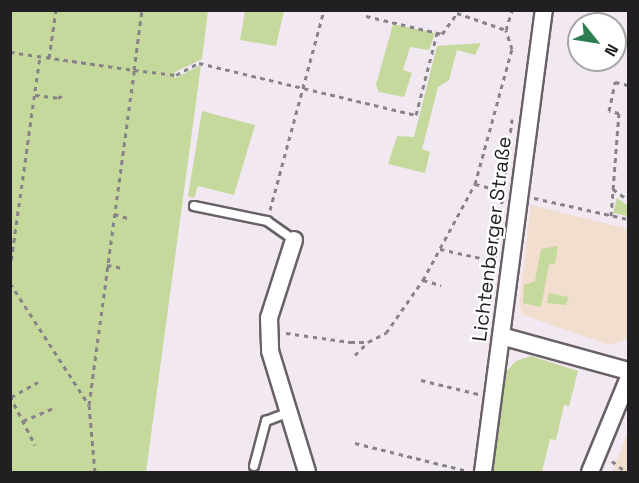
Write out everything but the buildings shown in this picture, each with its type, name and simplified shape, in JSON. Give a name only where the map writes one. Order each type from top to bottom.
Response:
[{"type":"street","name":"Lichtenberger Straße","points":[[483,472],[544,10]]},
{"type":"street","points":[[294,240],[269,318],[270,351],[307,472]]},
{"type":"street","points":[[501,336],[628,371]]},
{"type":"street","points":[[590,472],[628,380]]},
{"type":"lane","points":[[194,207],[267,221],[294,240]]},
{"type":"lane","points":[[254,466],[266,421],[290,412]]},
{"type":"path","points":[[49,58],[56,10]]},
{"type":"path","points":[[95,472],[89,405],[141,10]]},
{"type":"path","points":[[267,221],[324,10]]},
{"type":"path","points":[[355,355],[368,342],[386,333],[423,280],[475,184],[512,49],[506,30],[512,10]]},
{"type":"path","points":[[366,16],[442,34],[457,13],[506,30]]},
{"type":"path","points":[[10,52],[177,75],[199,63],[303,90],[416,115],[437,33]]},
{"type":"path","points":[[10,269],[40,56]]},
{"type":"path","points":[[611,216],[619,113],[609,111],[615,82],[628,85]]},
{"type":"path","points":[[35,95],[58,98],[65,94]]},
{"type":"path","points":[[475,184],[628,219]]},
{"type":"path","points":[[613,189],[628,200]]},
{"type":"path","points":[[114,214],[131,219]]},
{"type":"path","points":[[440,249],[510,265]]},
{"type":"path","points":[[107,265],[123,268]]},
{"type":"path","points":[[423,280],[441,285]]},
{"type":"path","points":[[11,285],[89,405]]},
{"type":"path","points":[[269,331],[368,342]]},
{"type":"path","points":[[422,380],[492,398]]},
{"type":"path","points":[[35,445],[11,397],[38,382]]},
{"type":"path","points":[[23,420],[54,408]]},
{"type":"path","points":[[355,443],[471,472]]},
{"type":"shaded area","points":[[531,205],[628,229],[628,339],[609,345],[523,315],[519,305]]},
{"type":"shaded area","points":[[628,431],[628,472],[613,472]]},
{"type":"green space","points":[[10,11],[208,11],[202,59],[175,72],[175,78],[201,65],[146,472],[11,472]]},
{"type":"green space","points":[[245,11],[284,11],[276,46],[240,40]]},
{"type":"green space","points":[[393,24],[435,33],[429,50],[410,47],[403,70],[412,73],[404,97],[379,92],[376,85]]},
{"type":"green space","points":[[481,43],[475,55],[457,50],[449,80],[438,87],[422,149],[430,152],[425,173],[388,164],[397,136],[414,137],[437,46]]},
{"type":"green space","points":[[202,111],[255,125],[234,195],[198,186],[194,198],[188,196]]},
{"type":"green space","points":[[617,198],[628,206],[628,216],[613,213]]},
{"type":"green space","points":[[558,246],[555,264],[549,264],[541,307],[523,303],[524,285],[535,281],[541,249]]},
{"type":"green space","points":[[549,293],[569,297],[566,305],[547,303]]},
{"type":"green space","points":[[531,356],[578,371],[569,406],[564,405],[556,440],[550,439],[542,472],[493,472],[506,372],[516,361]]}]
